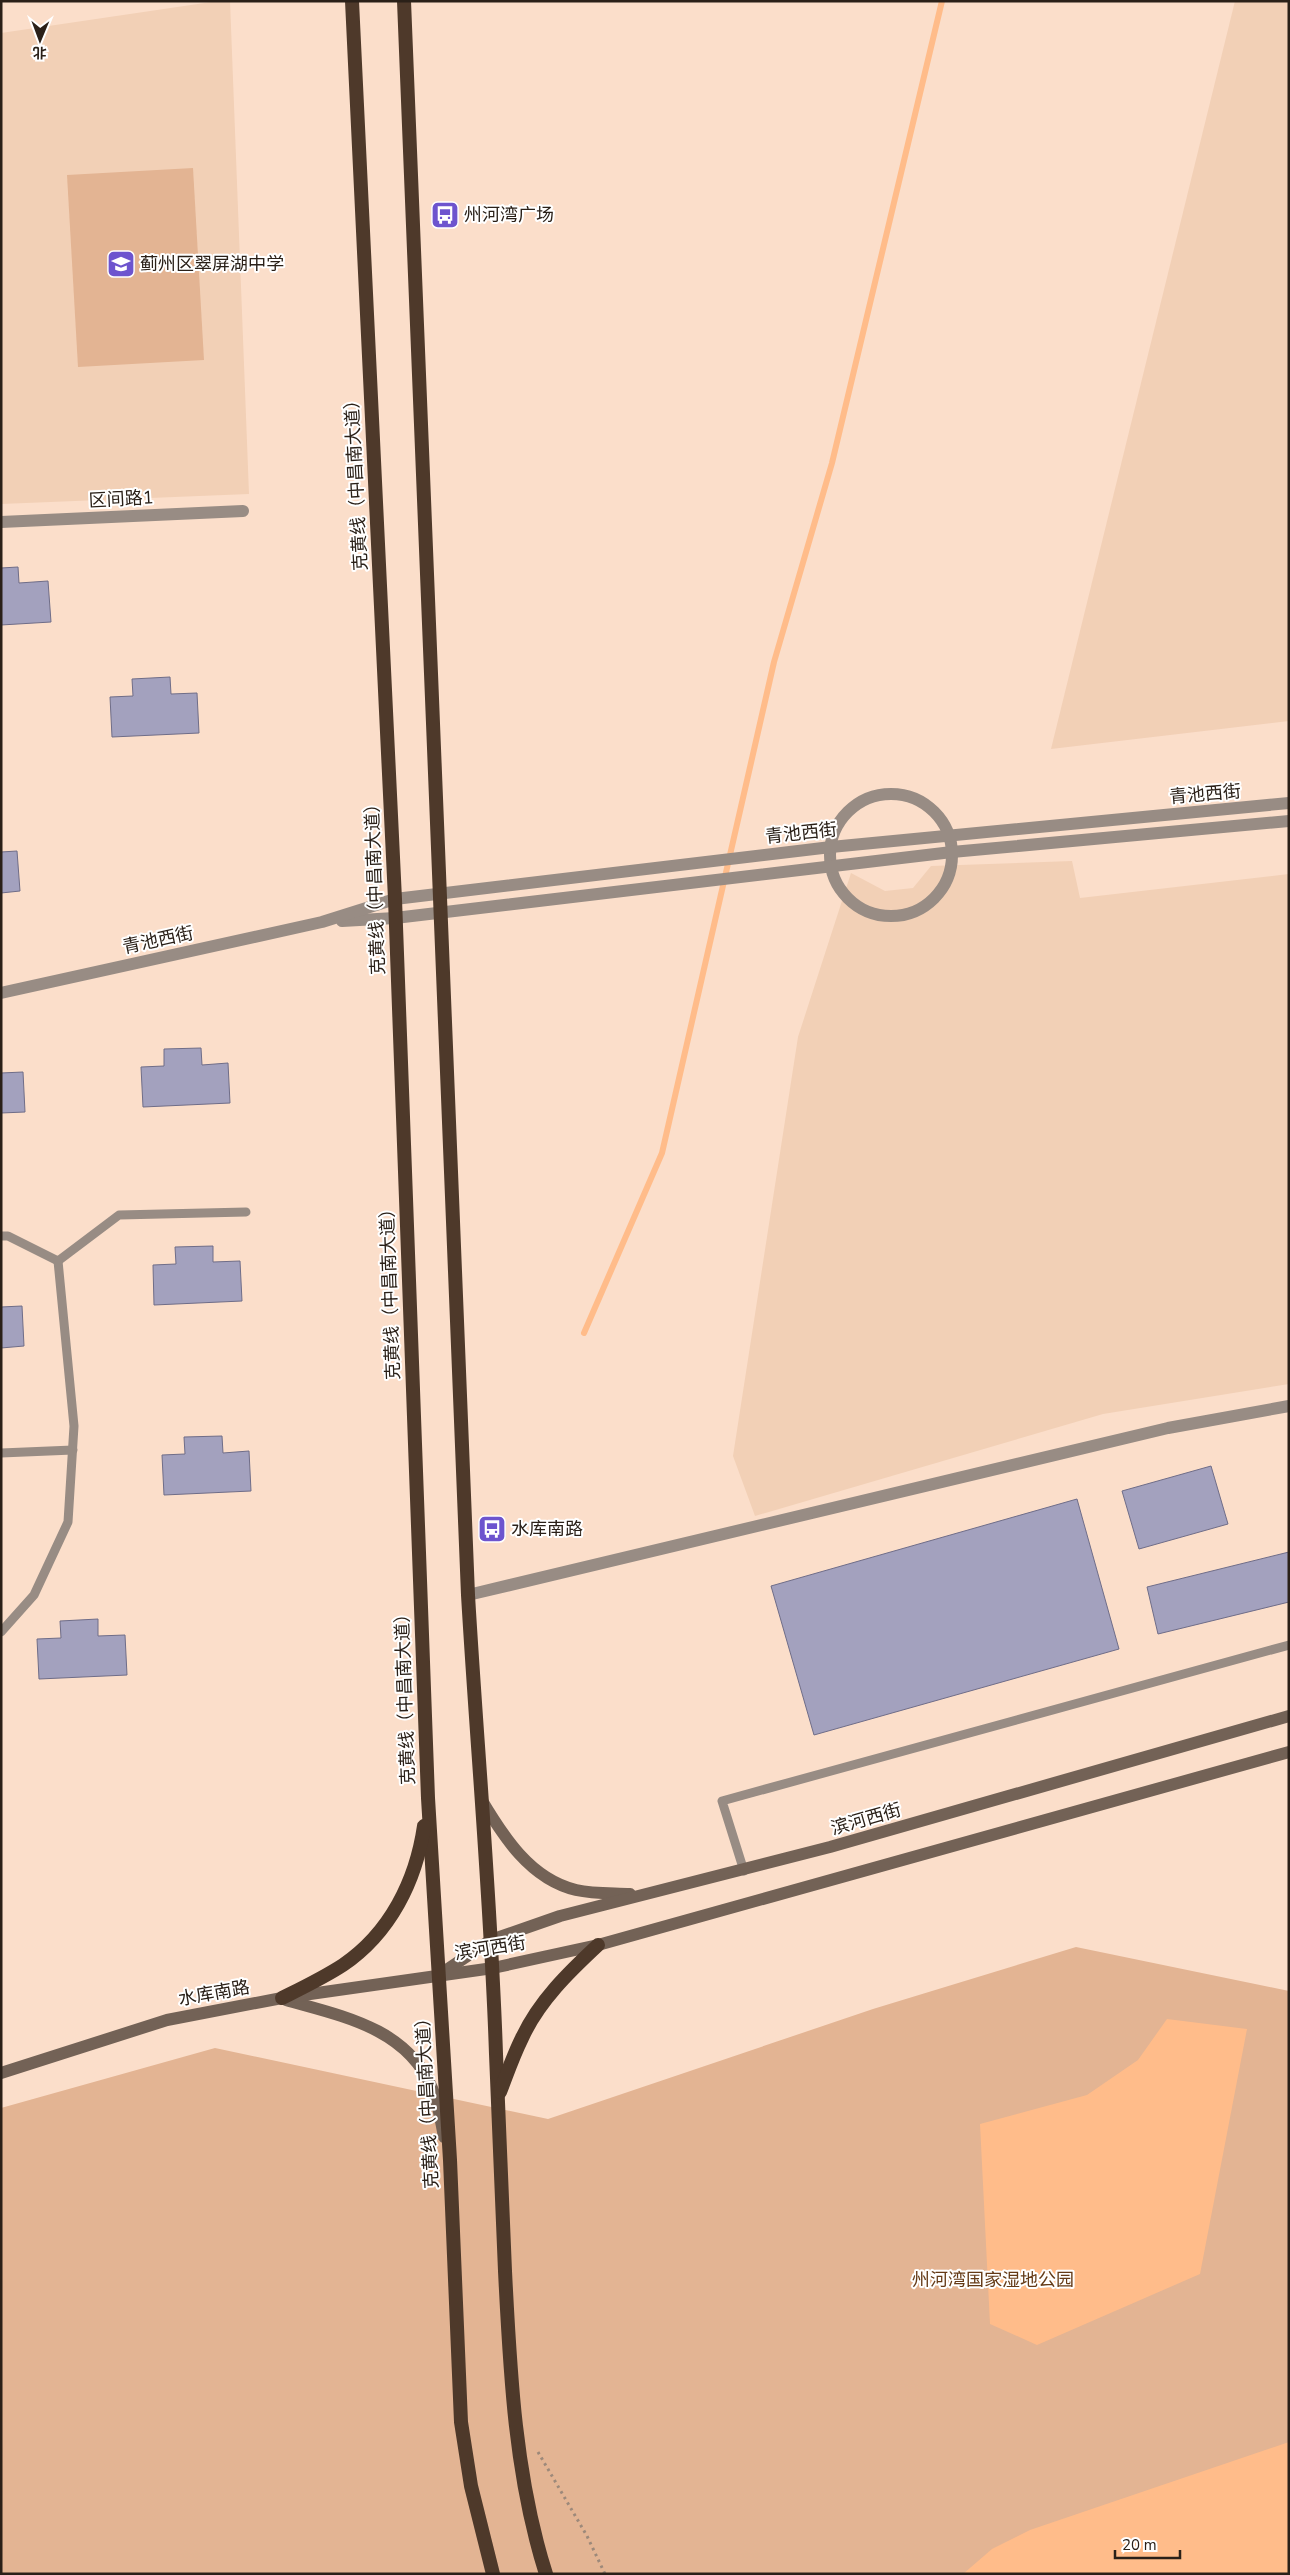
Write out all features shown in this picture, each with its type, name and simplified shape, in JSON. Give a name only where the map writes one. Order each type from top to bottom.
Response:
[{"type":"highway","name":"克黄线（中昌南大道）","points":[[352,1],[395,918],[428,1798],[450,2160],[460,2422],[471,2486],[494,2574]]},
{"type":"highway","points":[[404,1],[468,1595],[493,1968],[508,2320],[516,2422],[527,2501],[546,2574]]},
{"type":"highway","points":[[282,1998],[344,1964],[382,1929],[400,1902],[412,1876],[420,1847],[428,1798]]},
{"type":"highway","points":[[498,2098],[522,2037],[534,2015],[564,1977],[598,1945]]},
{"type":"main road","name":"滨河西街","points":[[440,1974],[491,1940],[560,1916],[744,1870],[1289,1716]]},
{"type":"main road","name":"滨河西街","points":[[440,1974],[493,1968],[598,1945],[1289,1752]]},
{"type":"main road","points":[[480,1796],[512,1847],[531,1866],[552,1880],[575,1890],[599,1893],[650,1894]]},
{"type":"main road","name":"水库南路","points":[[1,2073],[167,2020],[282,1998],[440,1974]]},
{"type":"main road","points":[[282,1998],[358,2021],[382,2032],[403,2048],[418,2065],[432,2088],[450,2160]]},
{"type":"street","name":"区间路1","points":[[1,522],[243,511]]},
{"type":"street","points":[[893,794],[913,798],[931,809],[944,824],[949,836],[952,863],[946,882],[935,898],[919,910],[900,916],[880,916],[861,909],[846,896],[835,880],[831,866],[831,847],[840,821],[854,806],[873,797],[893,794]]},
{"type":"street","name":"青池西街","points":[[1,993],[322,922],[394,899],[441,892],[831,847],[1289,803]]},
{"type":"street","name":"青池西街","points":[[322,922],[395,918],[952,852],[1289,821]]},
{"type":"street","points":[[468,1595],[1168,1428],[1289,1406]]},
{"type":"lane","points":[[58,1261],[118,1215],[246,1212]]},
{"type":"lane","points":[[1,1236],[8,1236],[58,1261]]},
{"type":"lane","points":[[1,1632],[34,1595],[68,1522],[74,1426],[58,1261]]},
{"type":"lane","points":[[1,1453],[73,1450]]},
{"type":"lane","points":[[744,1870],[722,1801],[1289,1645]]},
{"type":"path","points":[[536,2449],[566,2497],[605,2574]]},
{"type":"shaded area","name":"蓟州区翠屏湖中学","points":[[218,1],[230,1],[249,494],[1,504],[1,33]]},
{"type":"shaded area","points":[[1235,1],[1289,1],[1289,721],[1051,749]]},
{"type":"shaded area","points":[[1072,861],[1080,898],[1289,874],[1289,1384],[1103,1414],[755,1516],[733,1456],[798,1037],[851,873],[885,891],[913,888],[931,866]]},
{"type":"shaded area","points":[[1167,2019],[1247,2029],[1200,2274],[1037,2345],[990,2324],[980,2124],[1087,2095],[1138,2060]]},
{"type":"shaded area","points":[[1289,2442],[1289,2574],[963,2574],[992,2549],[1030,2530]]},
{"type":"green space","points":[[193,168],[204,360],[78,367],[67,175]]},
{"type":"green space","name":"州河湾国家湿地公园","points":[[1076,1947],[1289,1991],[1289,2574],[1,2574],[1,2108],[215,2048],[548,2119],[873,2009]]},
{"type":"building","points":[[18,567],[19,583],[48,581],[51,622],[1,625],[1,568]]},
{"type":"building","points":[[170,677],[171,694],[197,693],[199,733],[112,737],[110,697],[133,696],[132,679]]},
{"type":"building","points":[[17,851],[20,891],[1,893],[1,852]]},
{"type":"building","points":[[201,1048],[202,1065],[228,1063],[230,1103],[143,1107],[141,1067],[164,1066],[164,1049]]},
{"type":"building","points":[[23,1072],[25,1112],[1,1113],[1,1073]]},
{"type":"building","points":[[213,1246],[213,1262],[240,1261],[242,1301],[154,1305],[153,1265],[176,1264],[175,1247]]},
{"type":"building","points":[[22,1306],[24,1346],[1,1348],[1,1307]]},
{"type":"building","points":[[222,1436],[223,1453],[249,1451],[251,1491],[164,1495],[162,1455],[185,1454],[184,1437]]},
{"type":"building","points":[[1211,1466],[1228,1524],[1139,1549],[1122,1491]]},
{"type":"building","points":[[1077,1499],[1119,1649],[814,1735],[771,1586]]},
{"type":"building","points":[[1289,1552],[1289,1602],[1158,1634],[1147,1587]]},
{"type":"building","points":[[98,1619],[98,1636],[125,1635],[127,1675],[39,1679],[37,1639],[61,1638],[60,1621]]},
{"type":"waterway","points":[[584,1333],[662,1153],[774,662],[832,463],[942,1]]},
{"type":"place","name":"州河湾广场","points":[[445,215]]},
{"type":"place","name":"蓟州区翠屏湖中学","points":[[121,264]]},
{"type":"place","name":"水库南路","points":[[492,1529]]}]
